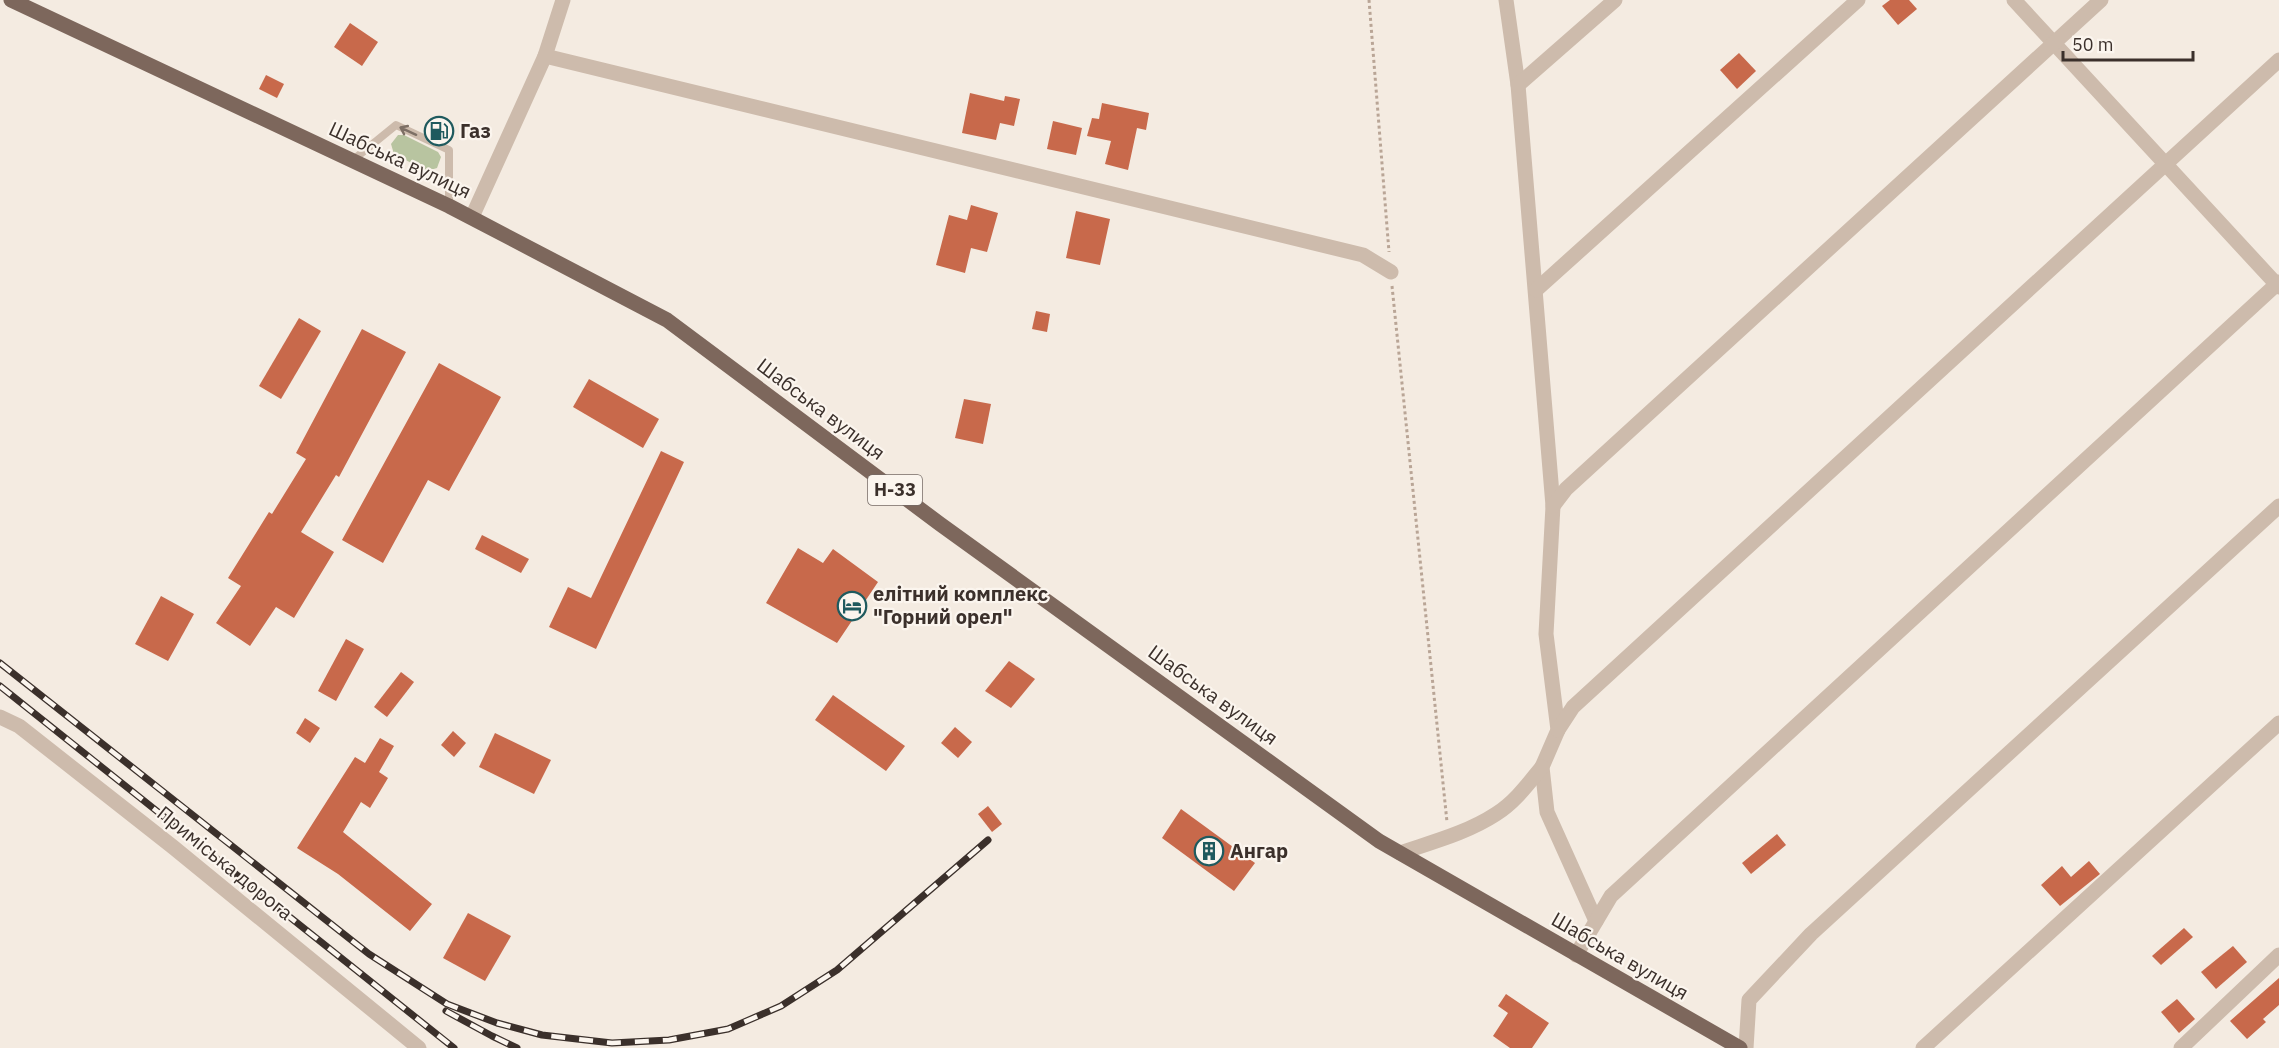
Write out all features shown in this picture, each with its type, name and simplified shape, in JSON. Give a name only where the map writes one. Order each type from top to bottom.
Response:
[{"type":"main road","name":"Шабська вулиця","points":[[10,0],[472,217],[667,320],[940,524],[1379,841],[1740,1048]]},
{"type":"street","points":[[472,217],[545,56],[563,0]]},
{"type":"street","points":[[1506,0],[1518,85],[1553,506],[1546,634],[1558,730]]},
{"type":"street","points":[[1518,85],[1615,0]]},
{"type":"street","points":[[1536,290],[1858,0]]},
{"type":"street","points":[[1576,955],[1611,896],[2278,284],[2013,0]]},
{"type":"street","points":[[1553,506],[1566,489],[2101,0]]},
{"type":"street","points":[[545,56],[1363,255],[1391,272]]},
{"type":"street","points":[[1400,853],[1471,828],[1497,814],[1519,795],[1542,767],[1558,730],[1573,707],[2279,60]]},
{"type":"street","points":[[1746,1048],[1749,1000],[1811,934],[2279,506]]},
{"type":"street","name":"Приміська дорога","points":[[0,717],[19,726],[164,840],[419,1048]]},
{"type":"street","points":[[1923,1048],[2279,723]]},
{"type":"street","points":[[1542,767],[1547,812],[1596,921]]},
{"type":"street","points":[[2181,1048],[2279,955]]},
{"type":"lane","points":[[353,160],[396,125],[417,135],[448,150],[449,206]]},
{"type":"path","points":[[1369,0],[1391,272],[1449,836]]},
{"type":"green space","points":[[398,135],[404,135],[438,152],[441,157],[437,168],[427,171],[394,154],[391,144]]},
{"type":"building","points":[[1890,0],[1909,0],[1917,9],[1898,25],[1882,6]]},
{"type":"building","points":[[350,23],[378,42],[362,66],[334,47]]},
{"type":"building","points":[[1739,53],[1756,71],[1737,89],[1720,70]]},
{"type":"building","points":[[266,75],[284,84],[277,98],[259,89]]},
{"type":"building","points":[[970,93],[1004,101],[1005,96],[1020,99],[1014,126],[1000,123],[996,140],[962,133]]},
{"type":"building","points":[[1102,103],[1149,113],[1146,130],[1137,128],[1128,170],[1105,164],[1111,141],[1087,136],[1092,118],[1099,119]]},
{"type":"building","points":[[433,121],[453,132],[448,143],[426,133]]},
{"type":"building","points":[[1053,121],[1082,128],[1076,155],[1047,149]]},
{"type":"building","points":[[971,205],[998,213],[987,252],[971,248],[965,273],[936,265],[949,215],[967,220]]},
{"type":"building","points":[[1076,211],[1110,219],[1100,265],[1066,258]]},
{"type":"building","points":[[1036,311],[1050,314],[1047,332],[1032,329]]},
{"type":"building","points":[[299,318],[321,331],[281,399],[259,386]]},
{"type":"building","points":[[362,329],[406,352],[339,477],[336,475],[301,532],[334,552],[294,618],[276,607],[250,646],[216,623],[241,586],[228,578],[269,512],[272,514],[306,459],[296,453]]},
{"type":"building","points":[[439,363],[501,397],[449,491],[428,480],[383,563],[342,540]]},
{"type":"building","points":[[589,379],[659,419],[643,448],[573,407]]},
{"type":"building","points":[[964,399],[991,404],[983,444],[955,438]]},
{"type":"building","points":[[661,451],[684,462],[596,649],[549,627],[568,587],[591,598]]},
{"type":"building","points":[[482,535],[529,559],[521,573],[475,549]]},
{"type":"building","points":[[798,548],[823,563],[833,549],[878,582],[837,643],[766,603]]},
{"type":"building","points":[[161,596],[194,614],[168,661],[135,644]]},
{"type":"building","points":[[346,639],[364,649],[336,701],[318,691]]},
{"type":"building","points":[[1009,661],[1035,679],[1011,708],[985,691]]},
{"type":"building","points":[[401,672],[414,682],[387,717],[374,707]]},
{"type":"building","points":[[833,695],[905,746],[886,771],[815,720]]},
{"type":"building","points":[[305,718],[320,728],[310,743],[296,733]]},
{"type":"building","points":[[955,727],[972,742],[958,758],[941,743]]},
{"type":"building","points":[[453,731],[466,743],[454,757],[441,745]]},
{"type":"building","points":[[495,733],[551,760],[534,794],[479,767]]},
{"type":"building","points":[[380,738],[394,746],[379,772],[388,778],[370,808],[361,802],[343,832],[432,904],[410,931],[338,874],[297,848],[355,757],[365,763]]},
{"type":"building","points":[[988,806],[1002,824],[992,832],[978,814]]},
{"type":"building","name":"Ангар","points":[[1181,809],[1255,863],[1234,891],[1162,838]]},
{"type":"building","points":[[1777,834],[1786,845],[1751,874],[1742,863]]},
{"type":"building","points":[[2089,861],[2100,874],[2060,906],[2041,885],[2062,866],[2071,877]]},
{"type":"building","points":[[468,913],[511,936],[485,981],[443,958]]},
{"type":"building","points":[[2184,928],[2193,937],[2161,965],[2152,956]]},
{"type":"building","points":[[2233,946],[2247,962],[2216,989],[2201,972]]},
{"type":"building","points":[[2279,978],[2279,1005],[2263,1019],[2266,1022],[2247,1039],[2230,1021]]},
{"type":"building","points":[[1506,994],[1549,1023],[1532,1048],[1510,1048],[1493,1036],[1508,1013],[1498,1006]]},
{"type":"building","points":[[2177,999],[2195,1019],[2179,1033],[2161,1012]]},
{"type":"railway","points":[[0,663],[369,954],[447,1004],[497,1023],[542,1035],[612,1043],[669,1040],[728,1029],[781,1006],[837,970],[988,840]]},
{"type":"railway","points":[[0,686],[454,1048]]},
{"type":"railway","points":[[446,1011],[517,1048]]},
{"type":"place","name":"Газ","points":[[439,131]]},
{"type":"place","name":"елітний комплекс \"Горний орел\"","points":[[852,606]]},
{"type":"place","name":"Ангар","points":[[1209,851]]}]
